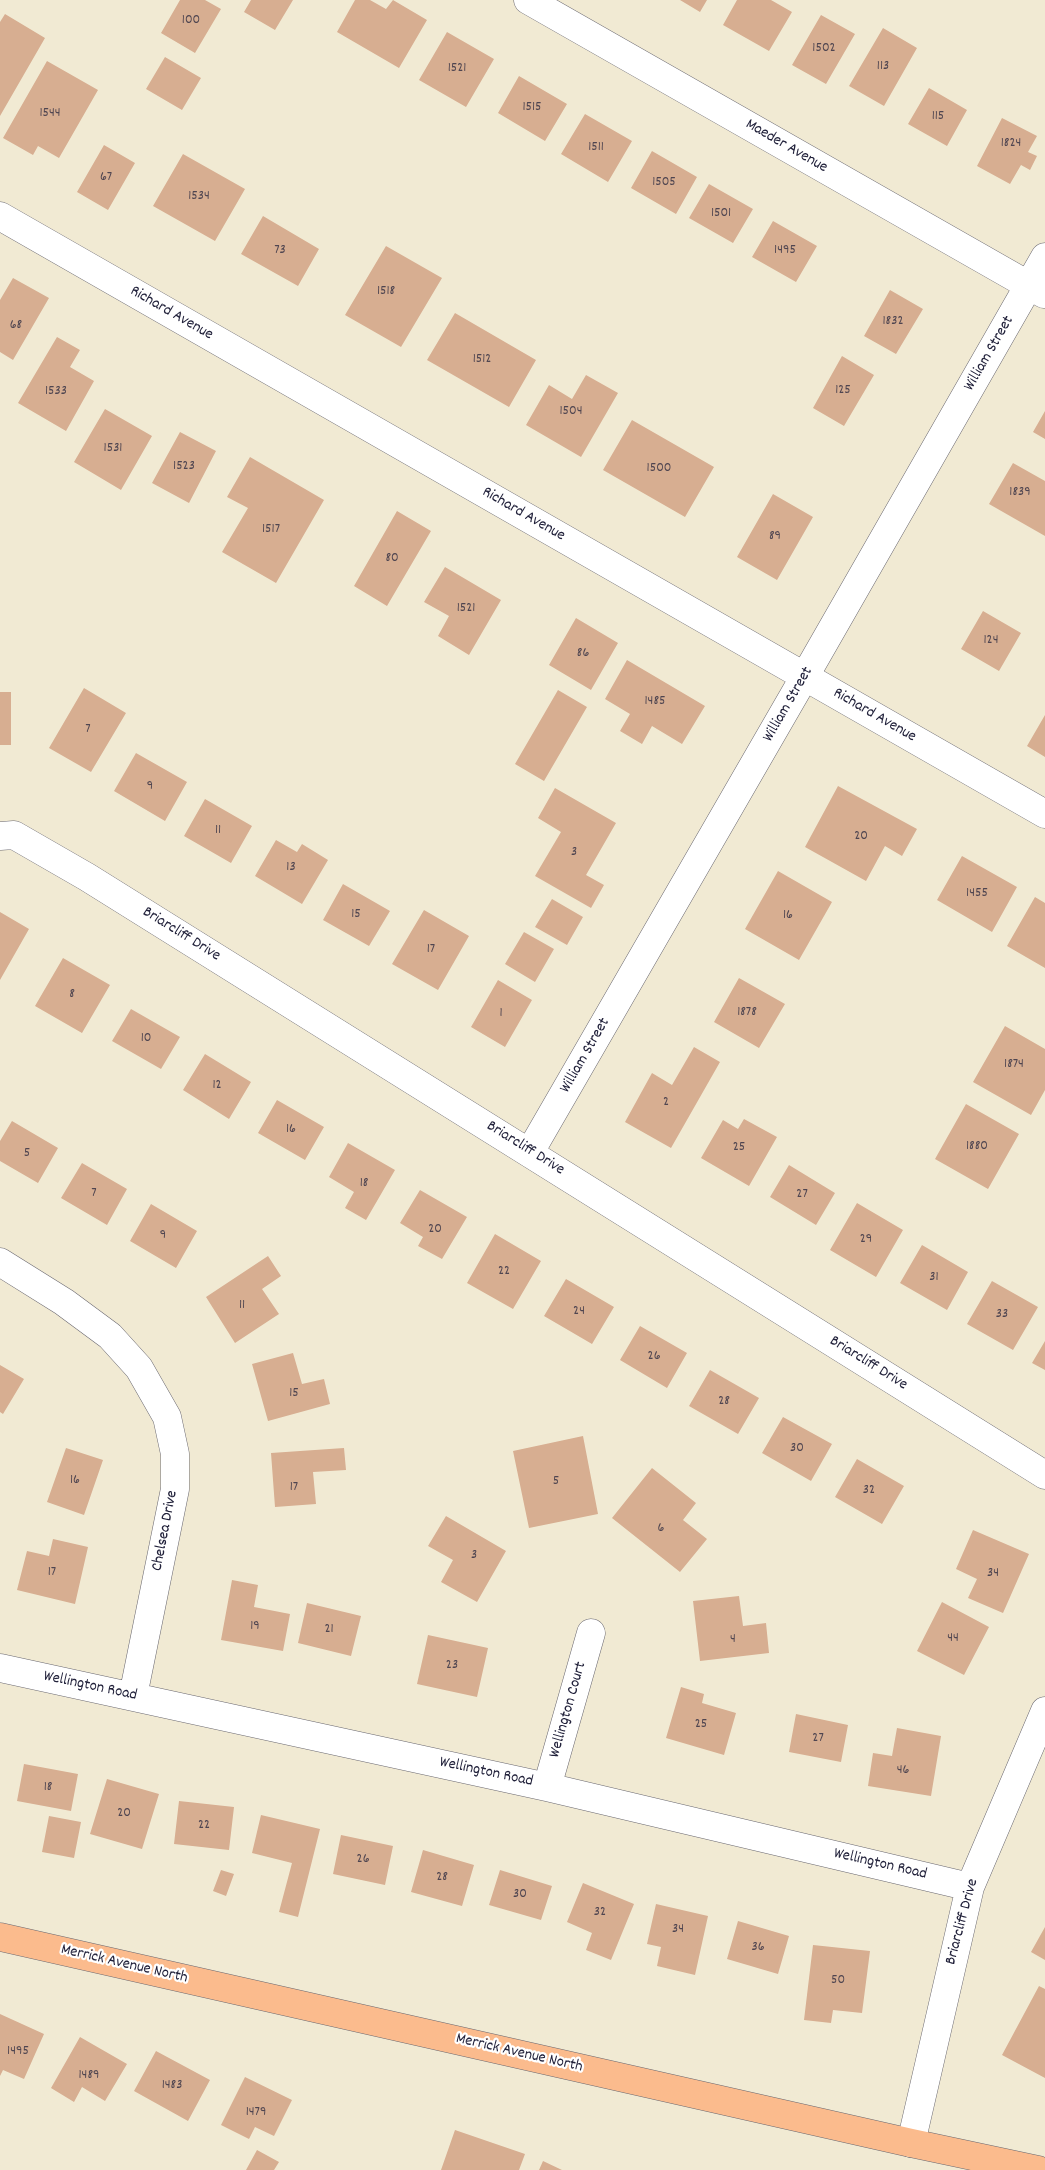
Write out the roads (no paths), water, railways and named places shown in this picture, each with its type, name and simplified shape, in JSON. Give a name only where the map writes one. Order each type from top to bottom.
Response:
[{"type":"main road","name":"Merrick Avenue North","points":[[0,1937],[1038,2170]]},
{"type":"street","name":"Maeder Avenue","points":[[528,0],[1037,290]]},
{"type":"street","name":"Richard Avenue","points":[[0,216],[1045,814]]},
{"type":"street","name":"William Street","points":[[530,1152],[806,676],[1037,290],[1045,257]]},
{"type":"street","name":"Briarcliff Drive","points":[[0,836],[14,835],[87,876],[1045,1476]]},
{"type":"street","name":"Chelsea Drive","points":[[0,1262],[64,1302],[110,1336],[139,1368],[166,1417],[175,1454],[175,1488],[133,1696]]},
{"type":"street","name":"Wellington Court","points":[[548,1787],[591,1634]]},
{"type":"street","name":"Wellington Road","points":[[0,1668],[548,1787],[970,1887]]},
{"type":"street","name":"Briarcliff Drive","points":[[911,2143],[970,1887],[1045,1710]]}]
